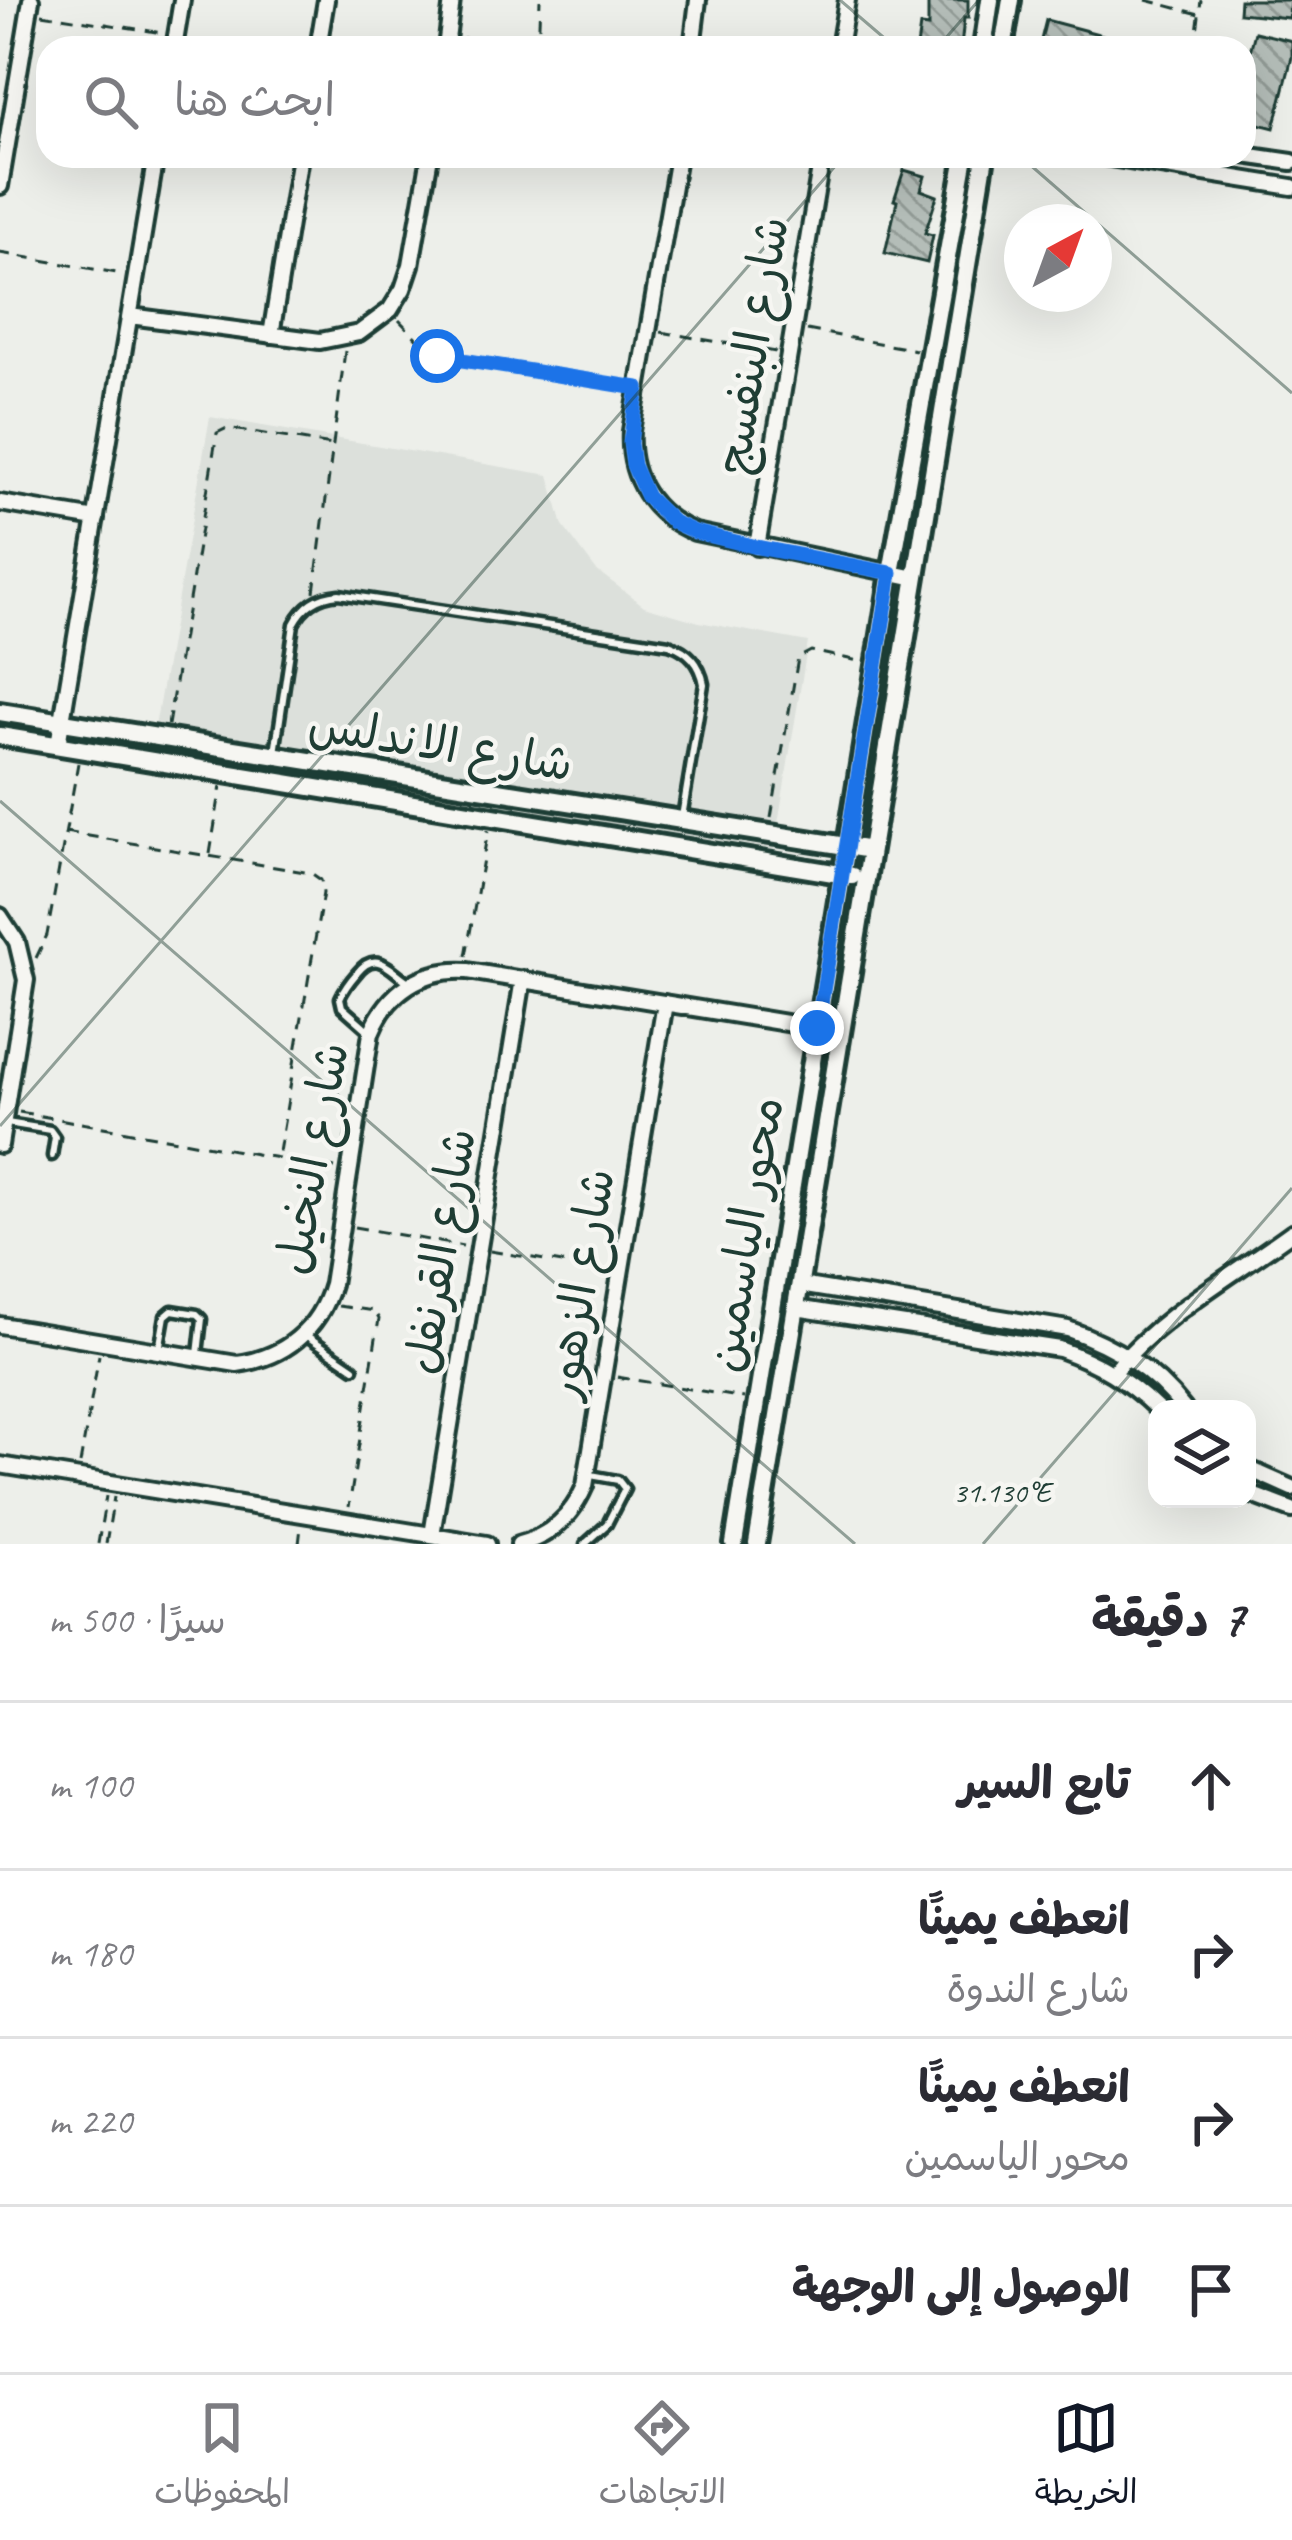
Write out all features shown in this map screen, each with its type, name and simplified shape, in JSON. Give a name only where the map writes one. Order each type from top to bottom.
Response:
[{"type":"street","points":[[177,36],[182,0]]},
{"type":"street","points":[[320,36],[326,0]]},
{"type":"street","points":[[448,36],[452,0]]},
{"type":"street","points":[[694,36],[698,0]]},
{"type":"street","points":[[841,36],[847,0]]},
{"type":"street","points":[[985,36],[990,0]]},
{"type":"street","points":[[1005,36],[1011,0]]},
{"type":"street","points":[[0,186],[30,6]]},
{"type":"street","points":[[1172,168],[1290,187],[1292,163],[1256,156]]},
{"type":"street","points":[[58,745],[154,168]]},
{"type":"street","points":[[271,335],[298,168]]},
{"type":"street","points":[[130,316],[320,341],[346,338],[370,327],[389,310],[408,277],[428,168]]},
{"type":"street","points":[[675,168],[631,431],[636,476],[647,497],[684,528],[916,578]]},
{"type":"street","name":"شارع البنفسج","points":[[757,547],[820,168]]},
{"type":"street","name":"محور الياسمين","points":[[734,1544],[891,573],[963,168]]},
{"type":"street","name":"محور الياسمين","points":[[757,1544],[983,168]]},
{"type":"street","points":[[0,503],[96,519]]},
{"type":"street","name":"شارع الاندلس","points":[[0,712],[871,850]]},
{"type":"street","name":"شارع الاندلس","points":[[0,736],[867,878]]},
{"type":"street","points":[[0,916],[17,942],[26,980],[0,1145]]},
{"type":"street","points":[[410,983],[432,974],[464,970],[842,1032]]},
{"type":"street","name":"شارع القرنفل","points":[[432,1535],[523,979]]},
{"type":"street","name":"شارع النخيل","points":[[0,1325],[237,1364],[274,1355],[304,1334],[325,1304],[332,1284],[371,1033],[390,1000],[410,983]]},
{"type":"street","name":"شارع الزهور","points":[[519,1544],[553,1538],[574,1508],[588,1474],[665,1003]]},
{"type":"street","points":[[1113,1372],[1159,1328],[1292,1232]]},
{"type":"street","points":[[800,1285],[1068,1329],[1127,1355],[1176,1400]]},
{"type":"street","points":[[796,1307],[1059,1349],[1113,1372],[1148,1401]]},
{"type":"street","points":[[0,1465],[488,1544]]},
{"type":"street","points":[[1256,1473],[1292,1488]]},
{"type":"street","points":[[1256,1496],[1292,1510]]},
{"type":"lane","points":[[275,756],[291,633],[312,602],[339,594],[669,644],[684,651],[700,669],[704,692],[681,820]]},
{"type":"lane","points":[[371,1033],[340,1003],[341,994],[364,964],[380,962],[410,983]]},
{"type":"lane","points":[[5,1116],[50,1130],[55,1137],[52,1156]]},
{"type":"lane","points":[[159,1351],[165,1316],[172,1310],[196,1314],[202,1319],[198,1358]]},
{"type":"lane","points":[[304,1334],[354,1368]]},
{"type":"lane","points":[[585,1544],[614,1514],[625,1490],[618,1480],[588,1474]]},
{"type":"path","points":[[536,36],[540,0]]},
{"type":"path","points":[[1146,0],[1199,14]]},
{"type":"path","points":[[1196,36],[1201,0]]},
{"type":"path","points":[[30,6],[155,36]]},
{"type":"path","points":[[0,253],[136,277]]},
{"type":"path","points":[[389,310],[434,355],[638,388]]},
{"type":"path","points":[[794,328],[929,352]]},
{"type":"path","points":[[648,330],[789,355]]},
{"type":"path","points":[[312,602],[346,338]]},
{"type":"path","points":[[165,739],[217,433],[226,428],[332,445]]},
{"type":"path","points":[[769,834],[798,658],[811,651],[877,664]]},
{"type":"path","points":[[25,970],[47,935],[81,749]]},
{"type":"path","points":[[209,856],[223,772]]},
{"type":"path","points":[[464,970],[490,816]]},
{"type":"path","points":[[65,832],[311,873],[323,884],[278,1158]]},
{"type":"path","points":[[5,1116],[349,1171]]},
{"type":"path","points":[[325,1304],[374,1311],[379,1319],[346,1521]]},
{"type":"path","points":[[78,1478],[101,1342]]},
{"type":"path","points":[[604,1375],[757,1401]]},
{"type":"path","points":[[98,1544],[112,1483]]},
{"type":"path","points":[[106,1544],[112,1483]]},
{"type":"shaded area","points":[[210,417],[549,475],[563,526],[596,570],[644,606],[699,622],[808,642],[773,854],[151,749]]},
{"type":"building","points":[[928,0],[968,0],[962,36],[919,36],[920,26],[928,27]]},
{"type":"building","points":[[1240,0],[1290,0],[1289,18],[1239,13]]},
{"type":"building","points":[[1046,20],[1106,36],[1042,36]]},
{"type":"building","points":[[1255,32],[1292,41],[1274,128],[1256,123]]},
{"type":"building","points":[[904,170],[925,176],[921,190],[937,196],[925,233],[933,235],[927,263],[885,253]]},
{"type":"route","points":[[437,356],[638,388],[630,443],[633,465],[647,497],[673,522],[757,547],[891,573],[817,1028]]}]
